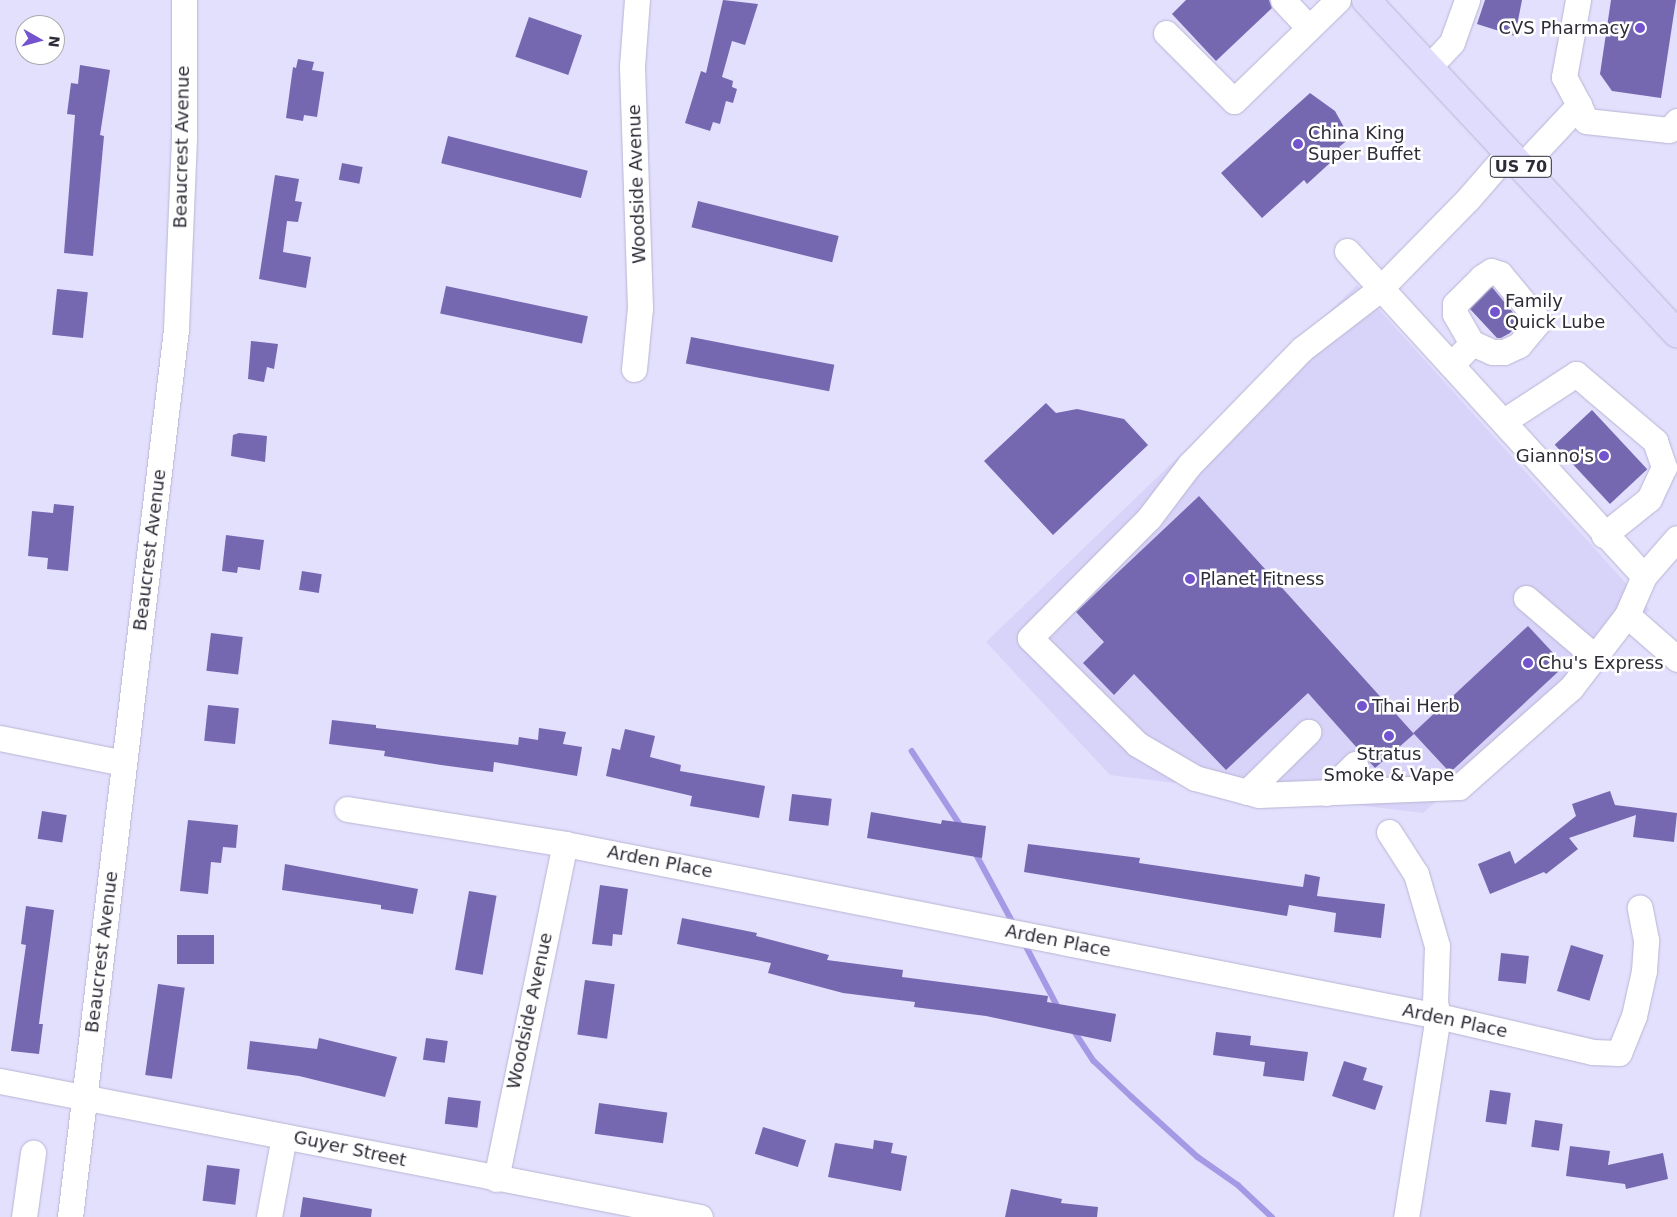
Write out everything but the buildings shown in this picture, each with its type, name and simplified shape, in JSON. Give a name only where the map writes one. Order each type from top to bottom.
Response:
[{"type":"main road","name":"US 70","points":[[1366,0],[1677,333]]},
{"type":"street","name":"Beaucrest Avenue","points":[[70,1217],[176,329],[184,136],[184,0]]},
{"type":"street","name":"Woodside Avenue","points":[[634,369],[640,298],[632,66],[638,0]]},
{"type":"street","points":[[1283,0],[1308,28]]},
{"type":"street","points":[[1166,33],[1234,101],[1338,0]]},
{"type":"street","points":[[1428,68],[1452,42],[1467,0]]},
{"type":"street","points":[[1578,0],[1564,77],[1586,121],[1669,130],[1677,120]]},
{"type":"street","points":[[1579,105],[1468,199],[1380,289],[1302,349],[1190,464],[1149,518],[1030,638],[1136,744],[1195,778],[1259,795],[1459,788],[1571,688],[1594,656],[1628,615],[1644,576],[1677,538]]},
{"type":"street","points":[[1347,251],[1380,289],[1566,487],[1604,535],[1644,576]]},
{"type":"street","points":[[1451,365],[1472,343]]},
{"type":"street","points":[[1504,421],[1576,374],[1655,441],[1664,467],[1648,499],[1604,535]]},
{"type":"street","points":[[1526,598],[1594,656]]},
{"type":"street","points":[[1628,615],[1675,653]]},
{"type":"street","points":[[1247,792],[1308,732]]},
{"type":"street","points":[[0,738],[124,763]]},
{"type":"street","points":[[1326,792],[1355,764]]},
{"type":"street","name":"Arden Place","points":[[347,809],[565,844],[1438,1016],[1593,1052],[1619,1054],[1634,1016],[1644,971],[1646,940],[1640,908]]},
{"type":"street","points":[[1389,832],[1416,874],[1427,904],[1436,946],[1435,1002],[1438,1016],[1406,1217]]},
{"type":"street","name":"Woodside Avenue","points":[[496,1179],[565,844]]},
{"type":"street","name":"Guyer Street","points":[[0,1081],[496,1179],[700,1217]]},
{"type":"street","points":[[269,1217],[284,1136]]},
{"type":"street","points":[[24,1217],[33,1153]]},
{"type":"shaded area","points":[[1357,285],[1650,610],[1423,813],[1110,775],[986,642]]},
{"type":"waterway","points":[[912,751],[963,829]]},
{"type":"waterway","points":[[974,850],[1015,926]]},
{"type":"waterway","points":[[1024,942],[1059,1009]]},
{"type":"waterway","points":[[1073,1029],[1094,1061],[1132,1097],[1198,1157],[1238,1185],[1272,1217]]},
{"type":"place","name":"CVS Pharmacy","points":[[1640,28]]},
{"type":"place","name":"China King Super Buffet","points":[[1298,144]]},
{"type":"place","name":"Family Quick Lube","points":[[1495,312]]},
{"type":"place","name":"Gianno's","points":[[1604,456]]},
{"type":"place","name":"Planet Fitness","points":[[1190,579]]},
{"type":"place","name":"Chu's Express","points":[[1528,663]]},
{"type":"place","name":"Thai Herb","points":[[1362,706]]},
{"type":"place","name":"Stratus Smoke & Vape","points":[[1389,736]]}]
